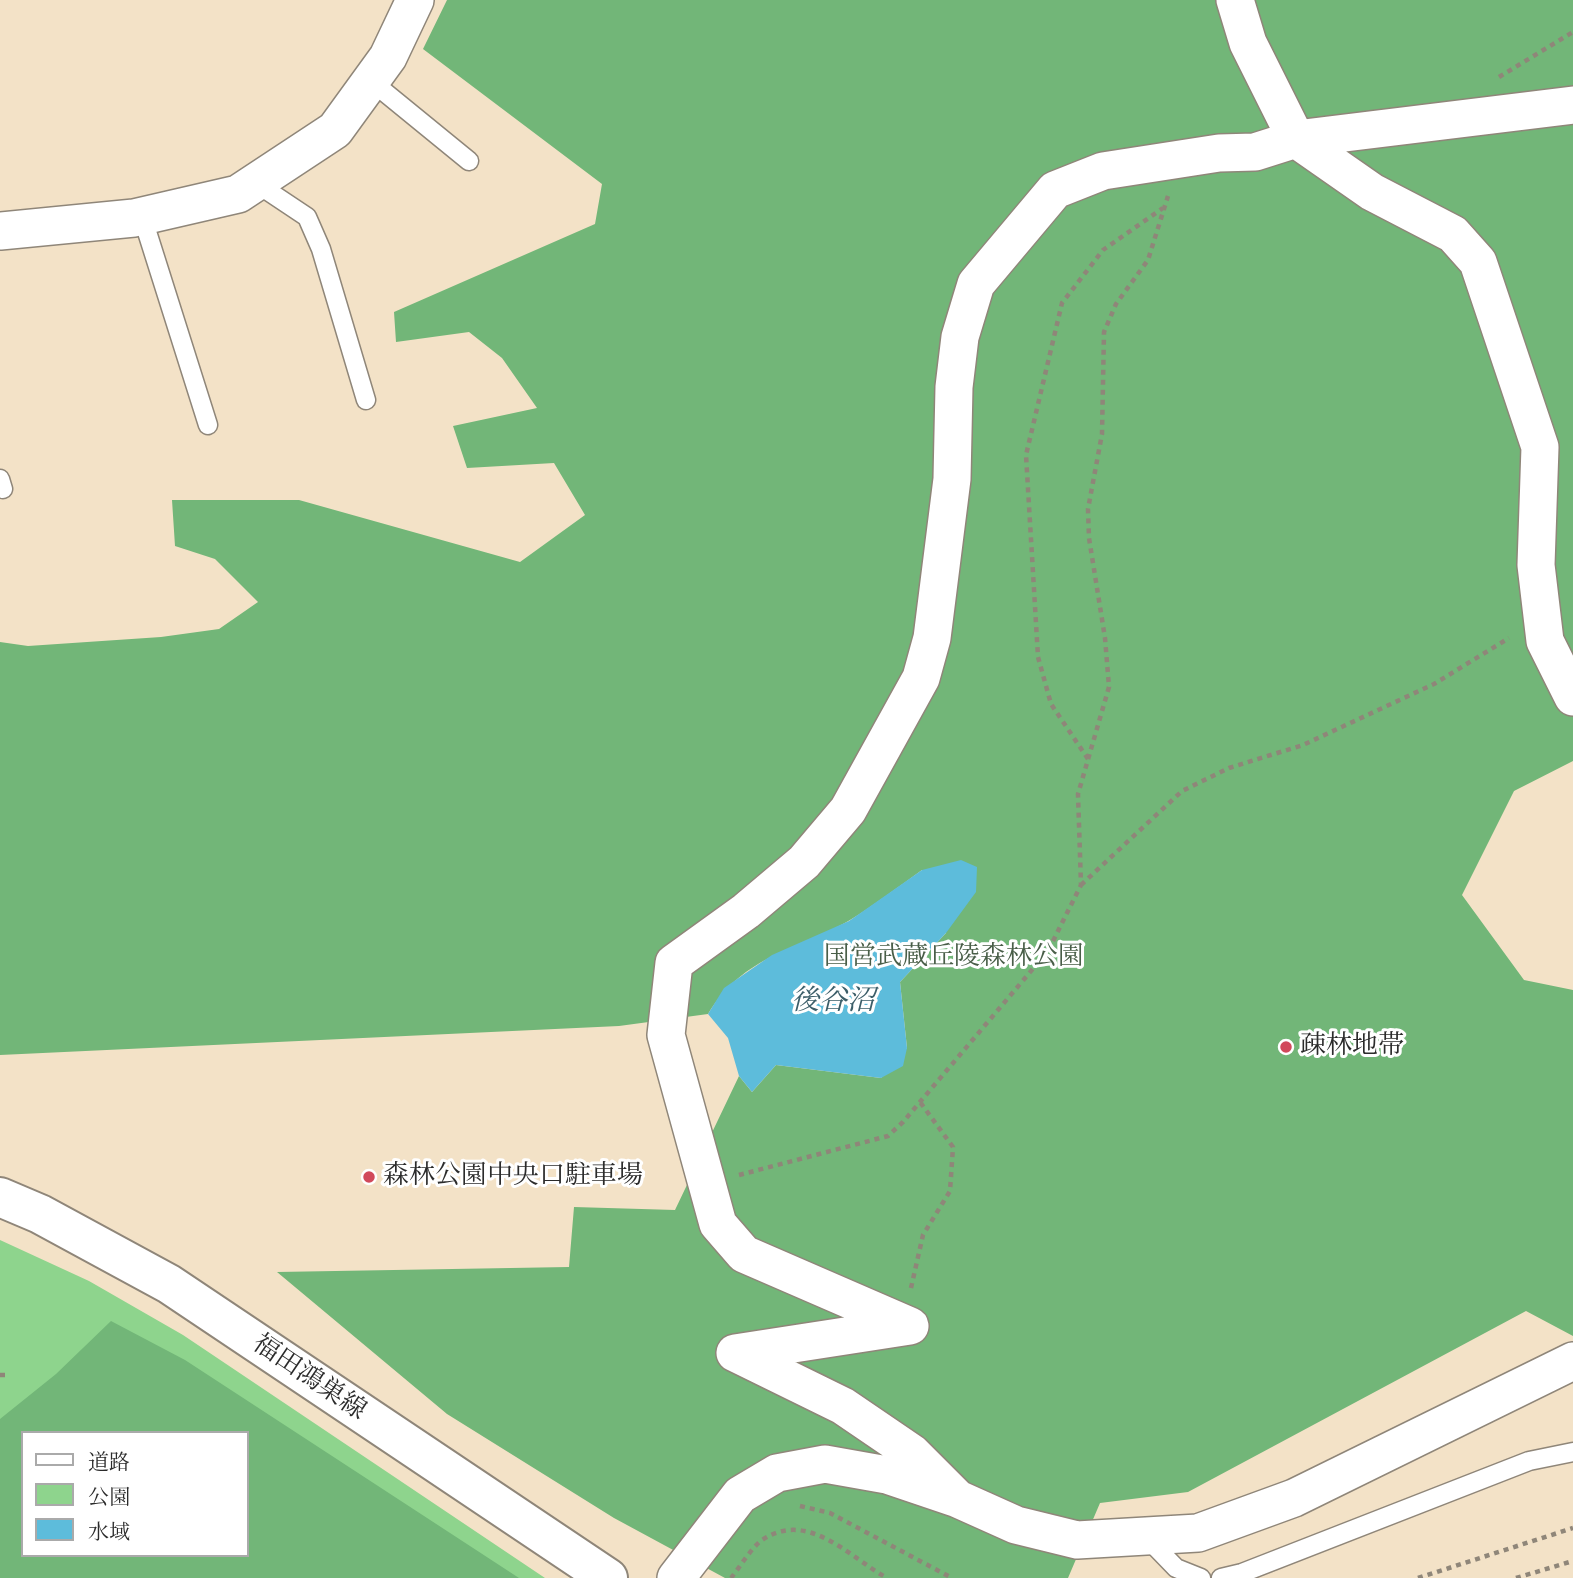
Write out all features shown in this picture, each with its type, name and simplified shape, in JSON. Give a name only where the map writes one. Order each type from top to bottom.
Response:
[{"type":"main road","name":"福田鴻巣線","points":[[0,1198],[40,1213],[169,1284],[608,1578]]},
{"type":"street","points":[[0,231],[142,216],[238,194],[335,130],[388,57],[415,0]]},
{"type":"street","points":[[1235,0],[1248,43],[1296,139],[1372,192],[1453,234],[1478,262],[1540,447],[1536,565],[1542,618],[1545,640],[1573,697]]},
{"type":"street","points":[[958,1499],[912,1454],[843,1406],[735,1353],[910,1326],[744,1254],[719,1224],[666,1035],[674,963],[746,911],[804,862],[848,810],[921,677],[932,638],[952,480],[954,387],[960,337],[976,284],[1055,190],[1103,171],[1180,158],[1255,152],[1296,139],[1573,105]]},
{"type":"street","points":[[685,1564],[740,1495],[777,1473],[825,1464],[887,1475],[958,1499],[1016,1525],[1077,1540],[1198,1533],[1294,1498],[1573,1361]]},
{"type":"lane","points":[[371,81],[469,161]]},
{"type":"lane","points":[[256,183],[307,217],[321,249],[366,400]]},
{"type":"lane","points":[[142,216],[208,425]]},
{"type":"lane","points":[[1221,1578],[1254,1569],[1529,1461],[1573,1452]]},
{"type":"lane","points":[[1145,1536],[1176,1568],[1201,1578]]},
{"type":"path","points":[[1081,885],[1078,794],[1109,687],[1105,638],[1089,538],[1088,509],[1102,434],[1104,332],[1116,304],[1147,260],[1180,158]]},
{"type":"path","points":[[1088,760],[1051,704],[1038,657],[1026,456],[1062,303],[1103,250],[1164,208]]},
{"type":"path","points":[[708,1183],[888,1136],[1048,951],[1081,885],[1182,790],[1229,768],[1303,745],[1434,684],[1542,618]]},
{"type":"path","points":[[903,1323],[923,1235],[950,1191],[953,1147],[920,1102]]},
{"type":"path","points":[[0,1376],[8,1375]]},
{"type":"path","points":[[788,1503],[830,1513],[952,1578]]},
{"type":"path","points":[[732,1577],[762,1541],[793,1528],[820,1534],[887,1578]]},
{"type":"path","points":[[1418,1578],[1573,1528]]},
{"type":"path","points":[[1516,1578],[1573,1561]]},
{"type":"green space","name":"国営武蔵丘陵森林公園","points":[[447,0],[1573,0],[1573,761],[1514,791],[1462,895],[1524,980],[1573,990],[1573,1336],[1526,1311],[1188,1492],[1100,1503],[1068,1578],[725,1578],[614,1518],[447,1414],[277,1272],[569,1267],[574,1207],[675,1210],[739,1076],[752,1092],[776,1065],[881,1078],[907,1048],[900,982],[946,933],[922,870],[850,920],[755,966],[738,978],[708,1014],[619,1026],[0,1055],[0,642],[28,646],[161,637],[219,629],[258,602],[215,559],[175,546],[172,500],[299,500],[520,562],[585,515],[554,463],[467,468],[453,426],[537,408],[502,358],[469,332],[396,342],[394,312],[595,224],[602,184],[423,49]]},
{"type":"green space","points":[[0,1240],[89,1281],[183,1335],[545,1578],[0,1578]]},
{"type":"green space","points":[[111,1321],[185,1360],[519,1578],[0,1578],[0,1419],[56,1374]]},
{"type":"water","name":"後谷沼","points":[[961,860],[977,867],[976,892],[946,933],[900,982],[907,1048],[903,1066],[881,1078],[776,1065],[752,1092],[739,1076],[728,1038],[708,1014],[724,988],[772,955],[849,921],[922,870]]},
{"type":"place","name":"疎林地帯","points":[[1286,1047]]},
{"type":"place","name":"森林公園中央口駐車場","points":[[369,1177]]}]
